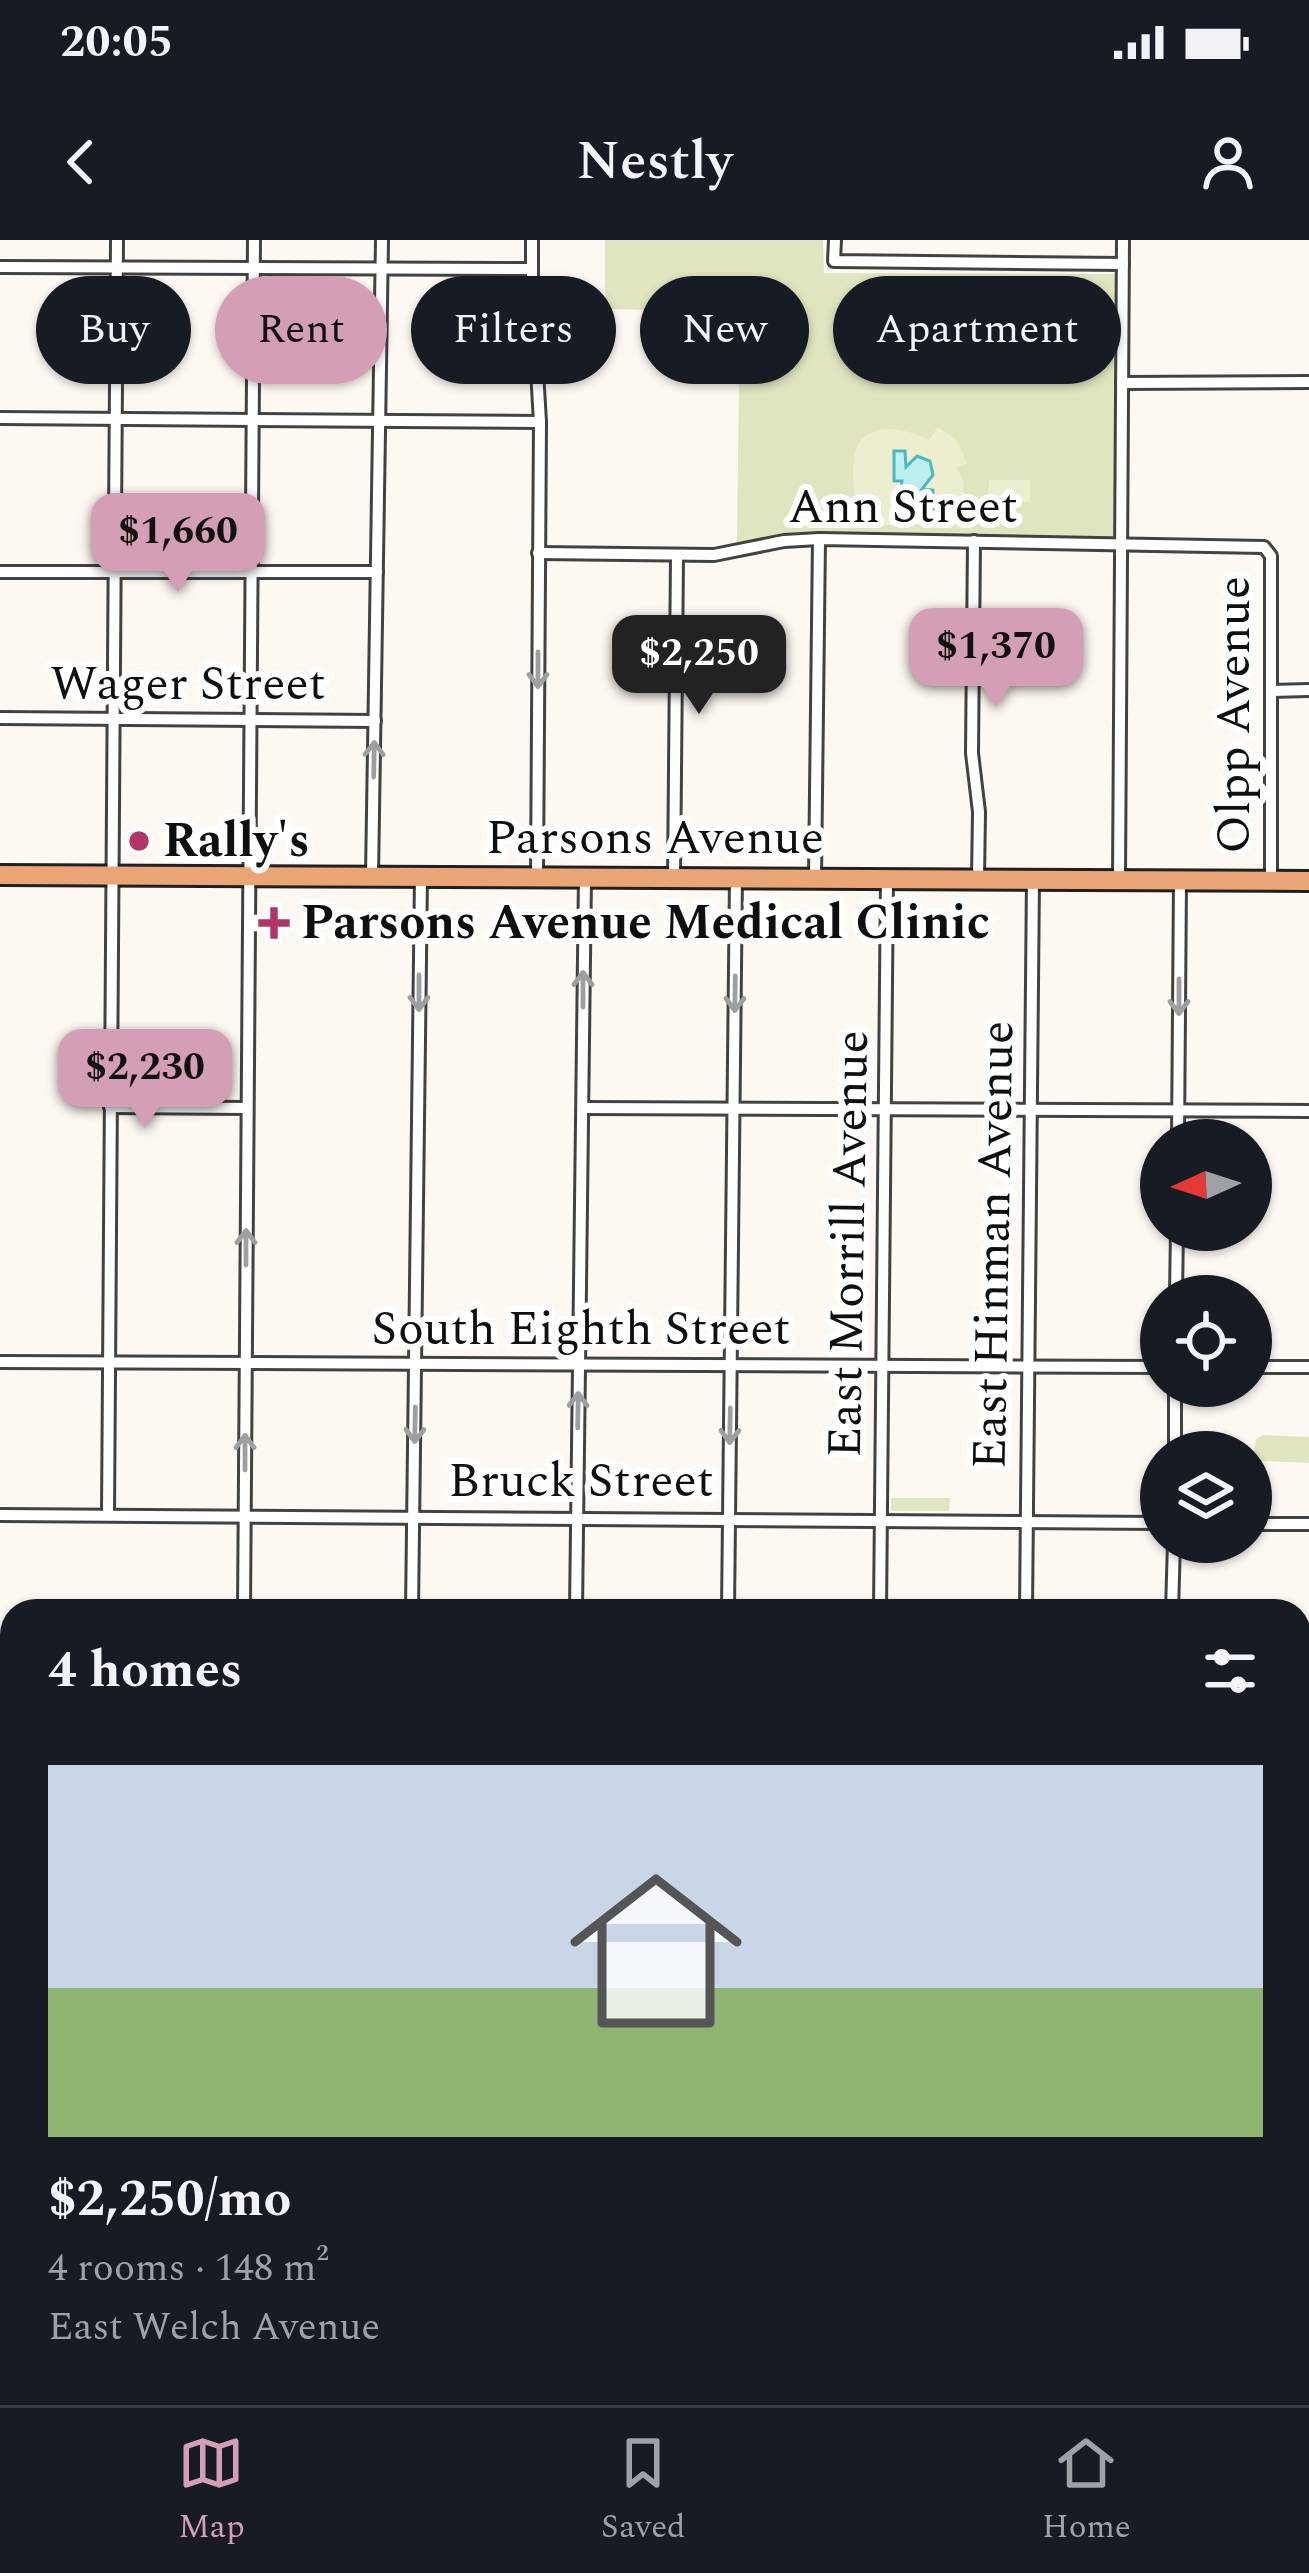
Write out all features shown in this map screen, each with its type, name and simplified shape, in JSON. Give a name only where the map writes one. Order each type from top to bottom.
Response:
[{"type":"main road","name":"Parsons Avenue","points":[[0,875],[1309,880]]},
{"type":"street","points":[[108,1515],[117,240]]},
{"type":"street","points":[[244,1599],[254,240]]},
{"type":"street","points":[[372,876],[382,240]]},
{"type":"street","points":[[532,240],[532,346],[540,422],[537,876]]},
{"type":"street","points":[[835,240],[834,261],[1123,264]]},
{"type":"street","points":[[1119,880],[1123,240]]},
{"type":"street","points":[[0,267],[532,269]]},
{"type":"street","points":[[1122,383],[1309,382]]},
{"type":"street","points":[[0,418],[540,422]]},
{"type":"street","points":[[815,878],[819,539]]},
{"type":"street","name":"Ann Street","points":[[538,553],[714,555],[819,539],[1268,549]]},
{"type":"street","points":[[974,542],[972,753],[979,812],[978,879]]},
{"type":"street","name":"Olpp Avenue","points":[[1268,549],[1271,880]]},
{"type":"street","points":[[674,878],[677,556]]},
{"type":"street","points":[[0,572],[377,572]]},
{"type":"street","points":[[1271,691],[1309,690]]},
{"type":"street","name":"Wager Street","points":[[0,718],[375,721]]},
{"type":"street","points":[[412,1599],[421,876]]},
{"type":"street","points":[[576,1599],[585,877]]},
{"type":"street","points":[[728,1599],[736,878]]},
{"type":"street","name":"East Morrill Avenue","points":[[880,1599],[887,878]]},
{"type":"street","name":"East Hinman Avenue","points":[[1026,1599],[1033,879]]},
{"type":"street","points":[[1178,1119],[1180,880]]},
{"type":"street","points":[[583,1104],[1309,1112]]},
{"type":"street","points":[[110,1107],[247,1108]]},
{"type":"street","name":"South Eighth Street","points":[[0,1362],[1140,1367]]},
{"type":"street","points":[[1272,1367],[1309,1367]]},
{"type":"street","name":"Bruck Street","points":[[0,1515],[1140,1523]]},
{"type":"street","points":[[1272,1524],[1309,1524]]},
{"type":"street","points":[[1172,1599],[1173,1563]]},
{"type":"green space","points":[[605,240],[823,240],[824,273],[1116,274],[833,276],[833,384],[1115,384],[1114,538],[792,534],[737,544],[739,384],[809,384],[809,276],[640,276],[640,310],[616,309],[616,276],[605,276]]},
{"type":"green space","points":[[938,427],[956,439],[967,463],[957,468],[964,482],[963,525],[867,525],[866,514],[855,511],[853,467],[860,442],[887,429],[929,440]]},
{"type":"green space","points":[[989,480],[1030,480],[1030,502],[988,502]]},
{"type":"green space","points":[[1272,1435],[1309,1437],[1309,1463],[1272,1461]]},
{"type":"green space","points":[[891,1498],[950,1498],[949,1511],[891,1511]]},
{"type":"water","points":[[894,451],[905,451],[906,467],[917,456],[930,461],[933,475],[922,489],[933,490],[933,509],[899,509],[902,481],[894,481]]},
{"type":"place","name":"Rally's","points":[[139,841]]},
{"type":"place","name":"Parsons Avenue Medical Clinic","points":[[274,923]]}]
